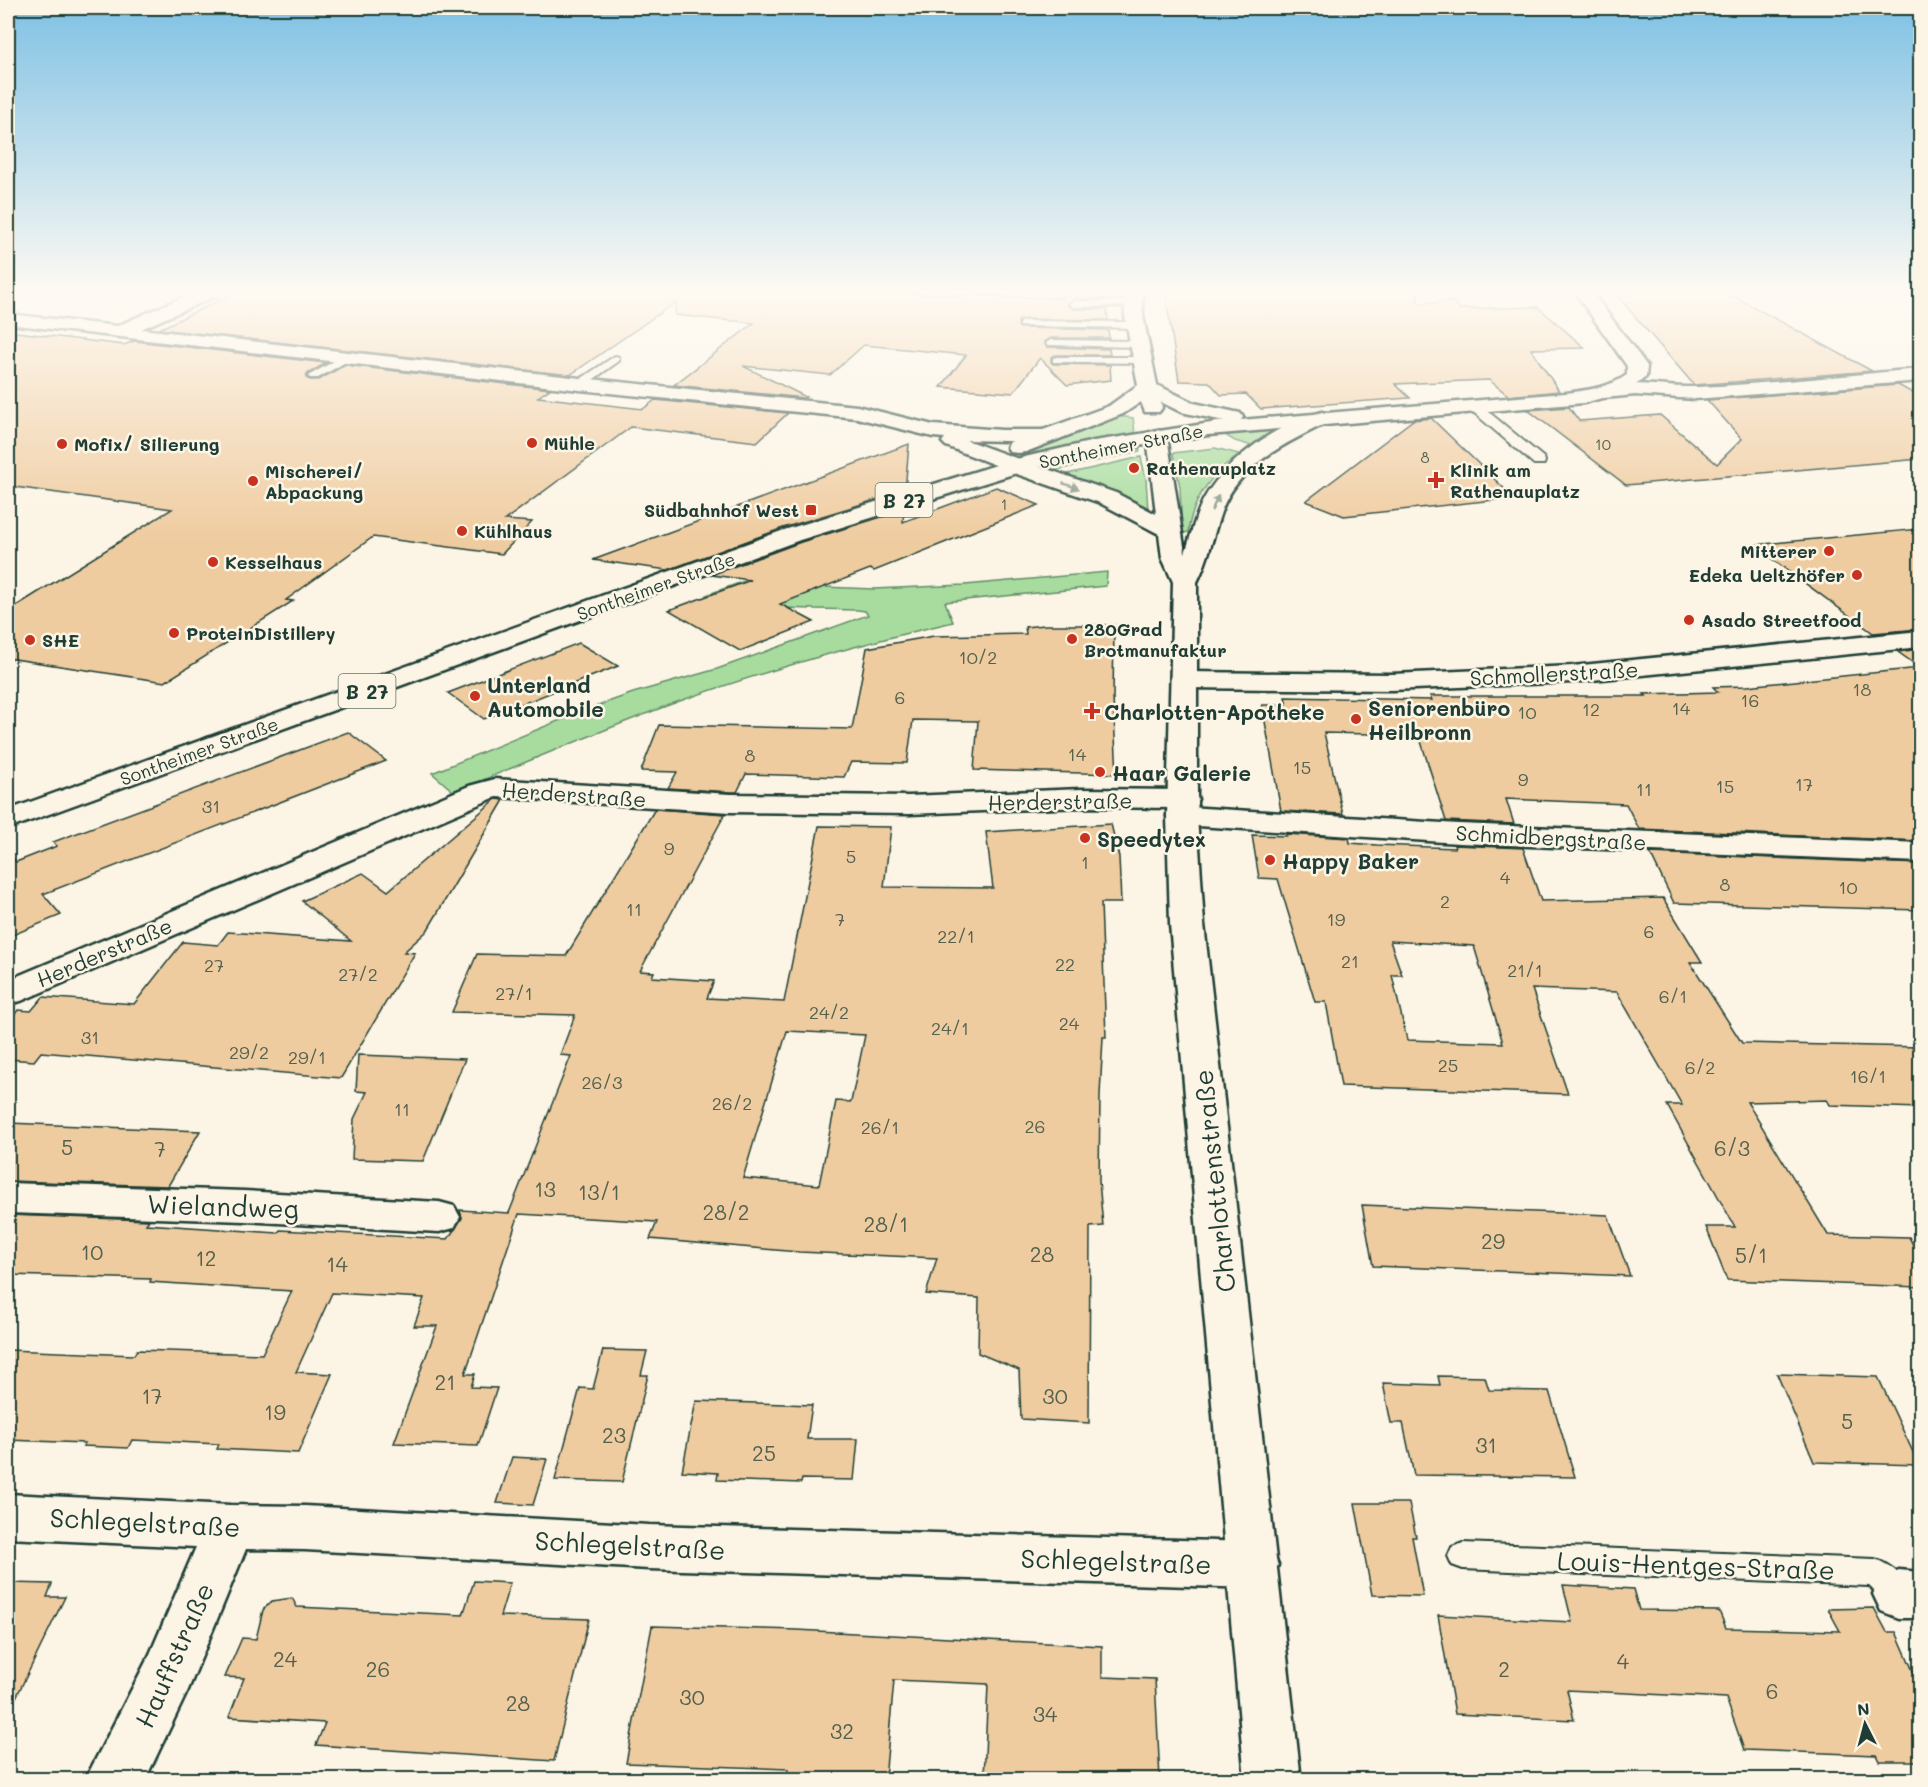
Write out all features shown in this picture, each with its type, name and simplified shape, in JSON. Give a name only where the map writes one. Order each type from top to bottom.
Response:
[{"type":"main road","points":[[493,374],[857,412],[933,431],[1002,436],[1050,436]]},
{"type":"main road","name":"Charlottenstraße","points":[[1145,374],[1157,436],[1174,558],[1185,582]]},
{"type":"main road","name":"B 27","points":[[1322,418],[1566,399],[1624,386],[1637,374]]},
{"type":"main road","points":[[1651,374],[1672,384],[1695,389],[1722,390]]},
{"type":"main road","points":[[1604,392],[1645,389],[1695,393],[1920,375]]},
{"type":"main road","points":[[1147,388],[1173,402],[1203,413],[1278,422]]},
{"type":"main road","name":"B 27","points":[[792,535],[1116,410],[1147,388]]},
{"type":"main road","name":"Charlottenstraße","points":[[1273,1779],[1214,1179],[1191,974],[1183,807],[1185,582],[1196,558],[1205,525],[1217,496],[1229,478],[1251,458],[1277,441],[1322,418]]},
{"type":"main road","name":"Sontheimer Straße","points":[[8,820],[792,535],[1016,466],[1094,447],[1157,436],[1322,418]]},
{"type":"main road","points":[[933,431],[963,447],[1108,498],[1171,531]]},
{"type":"main road","name":"Schmollerstraße","points":[[1185,680],[1392,681],[1562,674],[1676,665],[1920,639]]},
{"type":"main road","name":"Herderstraße","points":[[8,993],[459,801],[495,788],[730,803],[909,805],[1081,798],[1183,807]]},
{"type":"main road","name":"Schmidbergstraße","points":[[1183,807],[1244,822],[1920,853]]},
{"type":"main road","name":"Wielandweg","points":[[8,1198],[244,1206],[439,1217]]},
{"type":"main road","name":"Schlegelstraße","points":[[8,1516],[230,1527],[305,1528],[661,1547],[1253,1565]]},
{"type":"main road","name":"Hauffstraße","points":[[113,1779],[124,1762],[169,1672],[230,1527]]},
{"type":"lane","points":[[580,384],[593,374]]},
{"type":"lane","points":[[1475,407],[1539,461]]},
{"type":"lane","name":"Louis-Hentges-Straße","points":[[1463,1556],[1875,1573],[1910,1594]]},
{"type":"green space","points":[[1117,416],[1133,418],[1135,433],[1042,452],[1031,452],[1105,423]]},
{"type":"green space","points":[[1283,429],[1252,446],[1225,435]]},
{"type":"green space","points":[[1139,447],[1140,451],[1053,471],[1044,467]]},
{"type":"green space","points":[[1215,448],[1239,454],[1220,470],[1205,488],[1194,508],[1188,532],[1182,534],[1180,487],[1173,453]]},
{"type":"green space","points":[[1141,457],[1146,479],[1148,510],[1063,475]]},
{"type":"green space","points":[[1107,572],[1106,586],[945,602],[953,622],[814,658],[711,690],[537,757],[454,792],[432,773],[580,712],[633,693],[717,669],[868,615],[865,611],[858,610],[780,608],[738,604],[706,595],[747,580],[771,585],[874,589],[965,585]]},
{"type":"building","points":[[8,374],[307,374],[306,378],[310,380],[319,380],[329,374],[425,374],[550,389],[538,397],[643,409],[655,400],[788,413],[757,442],[631,427],[505,520],[532,522],[502,554],[373,537],[286,600],[293,601],[165,682],[8,658],[8,611],[172,509],[8,486]]},
{"type":"building","points":[[688,374],[760,374],[806,397],[804,398],[674,385]]},
{"type":"building","points":[[951,374],[1027,374],[1013,393],[941,387]]},
{"type":"building","points":[[1056,374],[1111,374],[1111,380],[1067,385]]},
{"type":"building","points":[[1178,374],[1548,374],[1559,391],[1509,396],[1489,380],[1395,384],[1410,398],[1261,409],[1246,394],[1221,395],[1209,382],[1179,381]]},
{"type":"building","points":[[1685,374],[1829,374],[1694,385]]},
{"type":"building","points":[[1898,385],[1920,397],[1920,459],[1626,485],[1528,410],[1569,407],[1579,421],[1660,415],[1717,464],[1742,439],[1707,400]]},
{"type":"building","points":[[1431,418],[1514,498],[1344,516],[1306,501],[1413,420]]},
{"type":"building","points":[[909,444],[905,491],[783,528],[668,570],[593,560]]},
{"type":"building","points":[[996,487],[1039,505],[874,571],[870,569],[780,604],[814,622],[740,651],[669,610],[751,580],[711,575],[801,542],[904,510],[903,522]]},
{"type":"building","name":"Edeka Ueltzhöfer","points":[[1920,529],[1920,629],[1873,633],[1753,545]]},
{"type":"building","points":[[1114,625],[1113,698],[1117,774],[974,770],[978,721],[913,720],[907,763],[851,762],[844,777],[746,774],[737,792],[730,792],[668,788],[677,772],[641,771],[659,725],[852,729],[867,648],[934,636],[1026,634],[1025,627]]},
{"type":"building","points":[[579,643],[618,666],[484,719],[448,693]]},
{"type":"building","points":[[1920,649],[1920,668],[1898,652]]},
{"type":"building","points":[[1920,668],[1920,841],[1639,829],[1626,804],[1506,799],[1514,824],[1446,821],[1419,735],[1324,733],[1343,814],[1281,811],[1262,705],[1287,705],[1285,697],[1432,700],[1430,696],[1646,696],[1644,694],[1718,692],[1713,687],[1747,686]]},
{"type":"building","points":[[348,732],[386,761],[43,894],[61,915],[8,937],[8,852],[16,862],[57,846],[53,842]]},
{"type":"building","points":[[496,799],[504,800],[427,931],[404,952],[415,953],[341,1078],[41,1052],[34,1061],[8,1059],[8,1023],[18,1010],[31,1011],[43,997],[134,1004],[183,942],[218,945],[228,932],[351,941],[302,901],[363,873],[388,891]]},
{"type":"building","points":[[655,809],[725,814],[640,971],[654,972],[652,977],[714,981],[707,998],[784,1002],[819,826],[891,827],[884,887],[993,888],[986,832],[1111,824],[1119,857],[1121,903],[1101,903],[1106,1037],[1103,1037],[1100,1095],[1099,1181],[1103,1226],[1090,1227],[1089,1423],[1021,1419],[1019,1370],[978,1353],[979,1298],[926,1294],[937,1258],[799,1252],[650,1239],[657,1222],[519,1214],[465,1374],[475,1374],[471,1387],[497,1388],[478,1446],[394,1443],[437,1326],[414,1326],[424,1298],[332,1293],[296,1372],[332,1374],[298,1453],[217,1449],[219,1444],[132,1440],[128,1448],[83,1446],[85,1443],[8,1440],[8,1350],[134,1355],[137,1350],[262,1354],[292,1291],[150,1282],[151,1279],[8,1275],[8,1215],[149,1220],[146,1224],[278,1233],[280,1230],[448,1239],[462,1218],[460,1210],[509,1213],[571,1056],[560,1055],[575,1015],[452,1012],[477,954],[566,956]],"holes":[[[787,1031],[865,1035],[851,1102],[836,1101],[819,1185],[743,1178]]]},
{"type":"building","points":[[1286,834],[1349,838],[1350,843],[1377,845],[1523,848],[1541,901],[1663,898],[1702,962],[1690,962],[1742,1043],[1920,1047],[1920,1108],[1830,1105],[1827,1100],[1747,1102],[1828,1235],[1909,1237],[1920,1259],[1920,1287],[1727,1280],[1706,1227],[1735,1227],[1667,1105],[1682,1105],[1617,992],[1532,989],[1568,1094],[1341,1086],[1326,1002],[1315,1002],[1278,879],[1259,878],[1252,835],[1286,836]],"holes":[[[1390,941],[1474,946],[1503,1043],[1407,1040],[1392,975],[1402,975]]]},
{"type":"building","points":[[1650,853],[1920,864],[1920,910],[1674,903]]},
{"type":"building","points":[[358,1055],[465,1059],[423,1161],[352,1159],[354,1119],[367,1092],[356,1091]]},
{"type":"building","points":[[8,1123],[200,1131],[168,1186],[8,1181]]},
{"type":"building","points":[[1362,1205],[1608,1215],[1630,1276],[1373,1266]]},
{"type":"building","points":[[603,1350],[647,1351],[641,1375],[648,1375],[622,1482],[555,1480],[580,1388],[593,1389]]},
{"type":"building","points":[[1777,1374],[1878,1377],[1919,1465],[1814,1462]]},
{"type":"building","points":[[1438,1376],[1485,1377],[1489,1390],[1549,1391],[1575,1477],[1414,1475],[1403,1423],[1391,1423],[1383,1383],[1440,1385]]},
{"type":"building","points":[[696,1401],[812,1405],[807,1439],[858,1439],[854,1480],[802,1479],[801,1483],[717,1480],[718,1473],[682,1471]]},
{"type":"building","points":[[512,1457],[547,1459],[533,1505],[497,1503]]},
{"type":"building","points":[[1355,1503],[1409,1503],[1416,1537],[1412,1537],[1423,1596],[1372,1595]]},
{"type":"building","points":[[474,1581],[510,1583],[500,1616],[589,1619],[554,1761],[316,1745],[325,1723],[229,1717],[244,1678],[225,1677],[242,1638],[256,1639],[263,1610],[272,1601],[292,1598],[297,1607],[463,1615]]},
{"type":"building","points":[[8,1583],[52,1584],[47,1597],[65,1597],[8,1714]]},
{"type":"building","points":[[1563,1585],[1633,1589],[1639,1610],[1719,1611],[1726,1628],[1840,1631],[1828,1609],[1874,1608],[1887,1632],[1896,1632],[1920,1687],[1920,1761],[1880,1761],[1877,1755],[1744,1750],[1726,1698],[1567,1690],[1574,1720],[1455,1714],[1438,1615],[1572,1622]]},
{"type":"building","points":[[652,1626],[797,1630],[1102,1646],[1102,1677],[1155,1679],[1160,1779],[984,1779],[988,1684],[894,1680],[885,1779],[787,1779],[788,1769],[626,1763]]},
{"type":"place","name":"Mühle","points":[[532,443]]},
{"type":"place","name":"Mofix/ Silierung","points":[[62,444]]},
{"type":"place","name":"Rathenauplatz","points":[[1134,468]]},
{"type":"place","name":"Klinik am Rathenauplatz","points":[[1436,480]]},
{"type":"place","name":"Mischerei/ Abpackung","points":[[253,481]]},
{"type":"place","name":"Südbahnhof West","points":[[811,510]]},
{"type":"place","name":"Kühlhaus","points":[[462,531]]},
{"type":"place","name":"Mitterer","points":[[1829,551]]},
{"type":"place","name":"Kesselhaus","points":[[213,562]]},
{"type":"place","name":"Edeka Ueltzhöfer","points":[[1857,575]]},
{"type":"place","name":"Asado Streetfood","points":[[1689,620]]},
{"type":"place","name":"ProteinDistillery","points":[[174,633]]},
{"type":"place","name":"280Grad Brotmanufaktur","points":[[1072,639]]},
{"type":"place","name":"SHE","points":[[30,640]]},
{"type":"place","name":"Unterland Automobile","points":[[475,696]]},
{"type":"place","name":"Charlotten-Apotheke","points":[[1092,711]]},
{"type":"place","name":"Seniorenbüro Heilbronn","points":[[1356,719]]},
{"type":"place","name":"Haar Galerie","points":[[1100,772]]},
{"type":"place","name":"Speedytex","points":[[1085,838]]},
{"type":"place","name":"Happy Baker","points":[[1270,860]]}]
